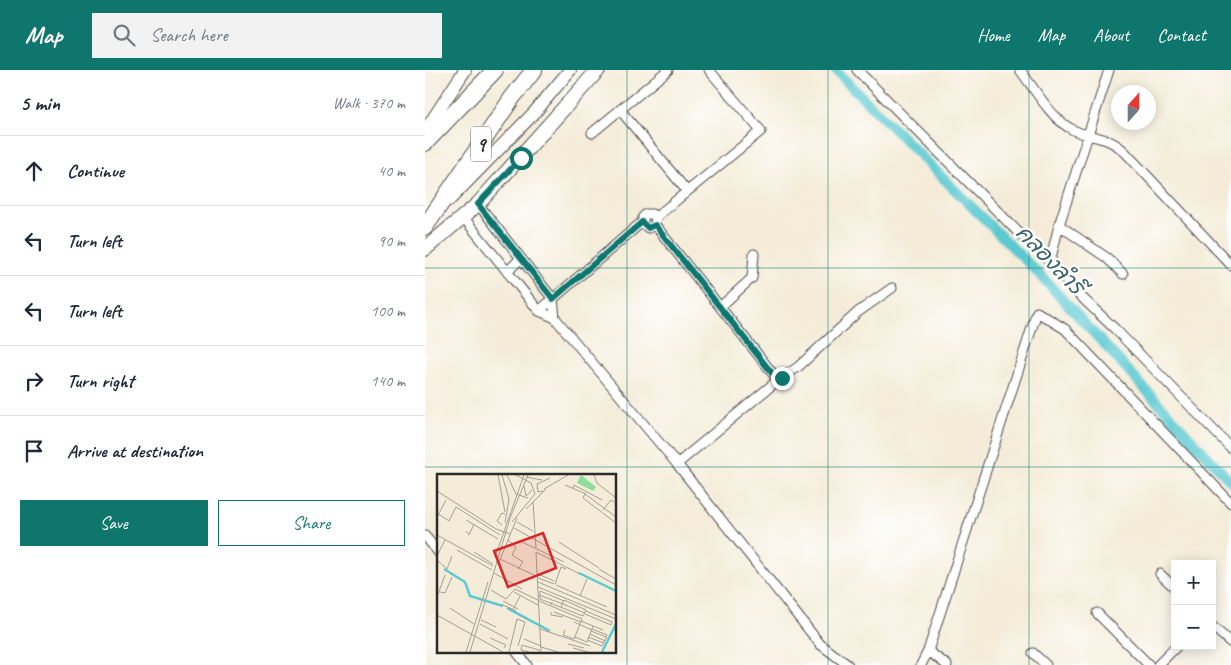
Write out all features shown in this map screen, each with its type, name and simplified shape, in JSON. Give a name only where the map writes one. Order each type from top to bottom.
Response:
[{"type":"highway","name":"9","points":[[425,143],[495,70]]},
{"type":"highway","name":"9","points":[[427,224],[512,98],[534,70]]},
{"type":"main road","points":[[425,131],[465,70]]},
{"type":"main road","points":[[427,224],[534,113],[570,70]]},
{"type":"main road","points":[[425,249],[464,218],[478,204],[598,70]]},
{"type":"street","points":[[592,134],[668,70]]},
{"type":"street","points":[[539,311],[642,222],[648,228],[686,190],[761,132],[709,70]]},
{"type":"street","points":[[857,70],[1017,231],[1051,262],[1072,288],[1115,329],[1231,448]]},
{"type":"street","points":[[1020,70],[1060,121],[1069,128],[1108,140],[1125,152],[1231,265]]},
{"type":"street","points":[[1051,262],[1059,225],[1091,134],[1109,70]]},
{"type":"street","points":[[621,111],[686,190]]},
{"type":"street","points":[[478,204],[553,299],[555,318]]},
{"type":"street","points":[[464,218],[539,311],[555,318],[677,464],[819,644],[848,665]]},
{"type":"street","points":[[655,221],[719,307],[777,380]]},
{"type":"street","points":[[1059,225],[1107,258],[1123,274]]},
{"type":"street","points":[[719,307],[752,278],[754,254]]},
{"type":"street","points":[[507,272],[521,258]]},
{"type":"street","points":[[677,464],[777,380],[798,367],[858,312],[892,288]]},
{"type":"street","points":[[921,665],[928,651],[1037,312],[1065,329],[1231,503]]},
{"type":"street","points":[[425,536],[437,551]]},
{"type":"street","points":[[1160,574],[1171,584]]},
{"type":"street","points":[[1097,613],[1149,665]]},
{"type":"street","points":[[1216,630],[1231,643]]},
{"type":"street","points":[[1158,665],[1173,650]]},
{"type":"street","points":[[928,651],[947,665]]},
{"type":"street","points":[[517,652],[527,665]]},
{"type":"street","points":[[1033,653],[1046,665]]},
{"type":"waterway","name":"คลองลำรี","points":[[835,70],[1042,277],[1231,482]]},
{"type":"route","points":[[521,158],[478,204],[553,299],[610,252],[642,222],[648,228],[655,225],[777,380],[782,378]]}]
